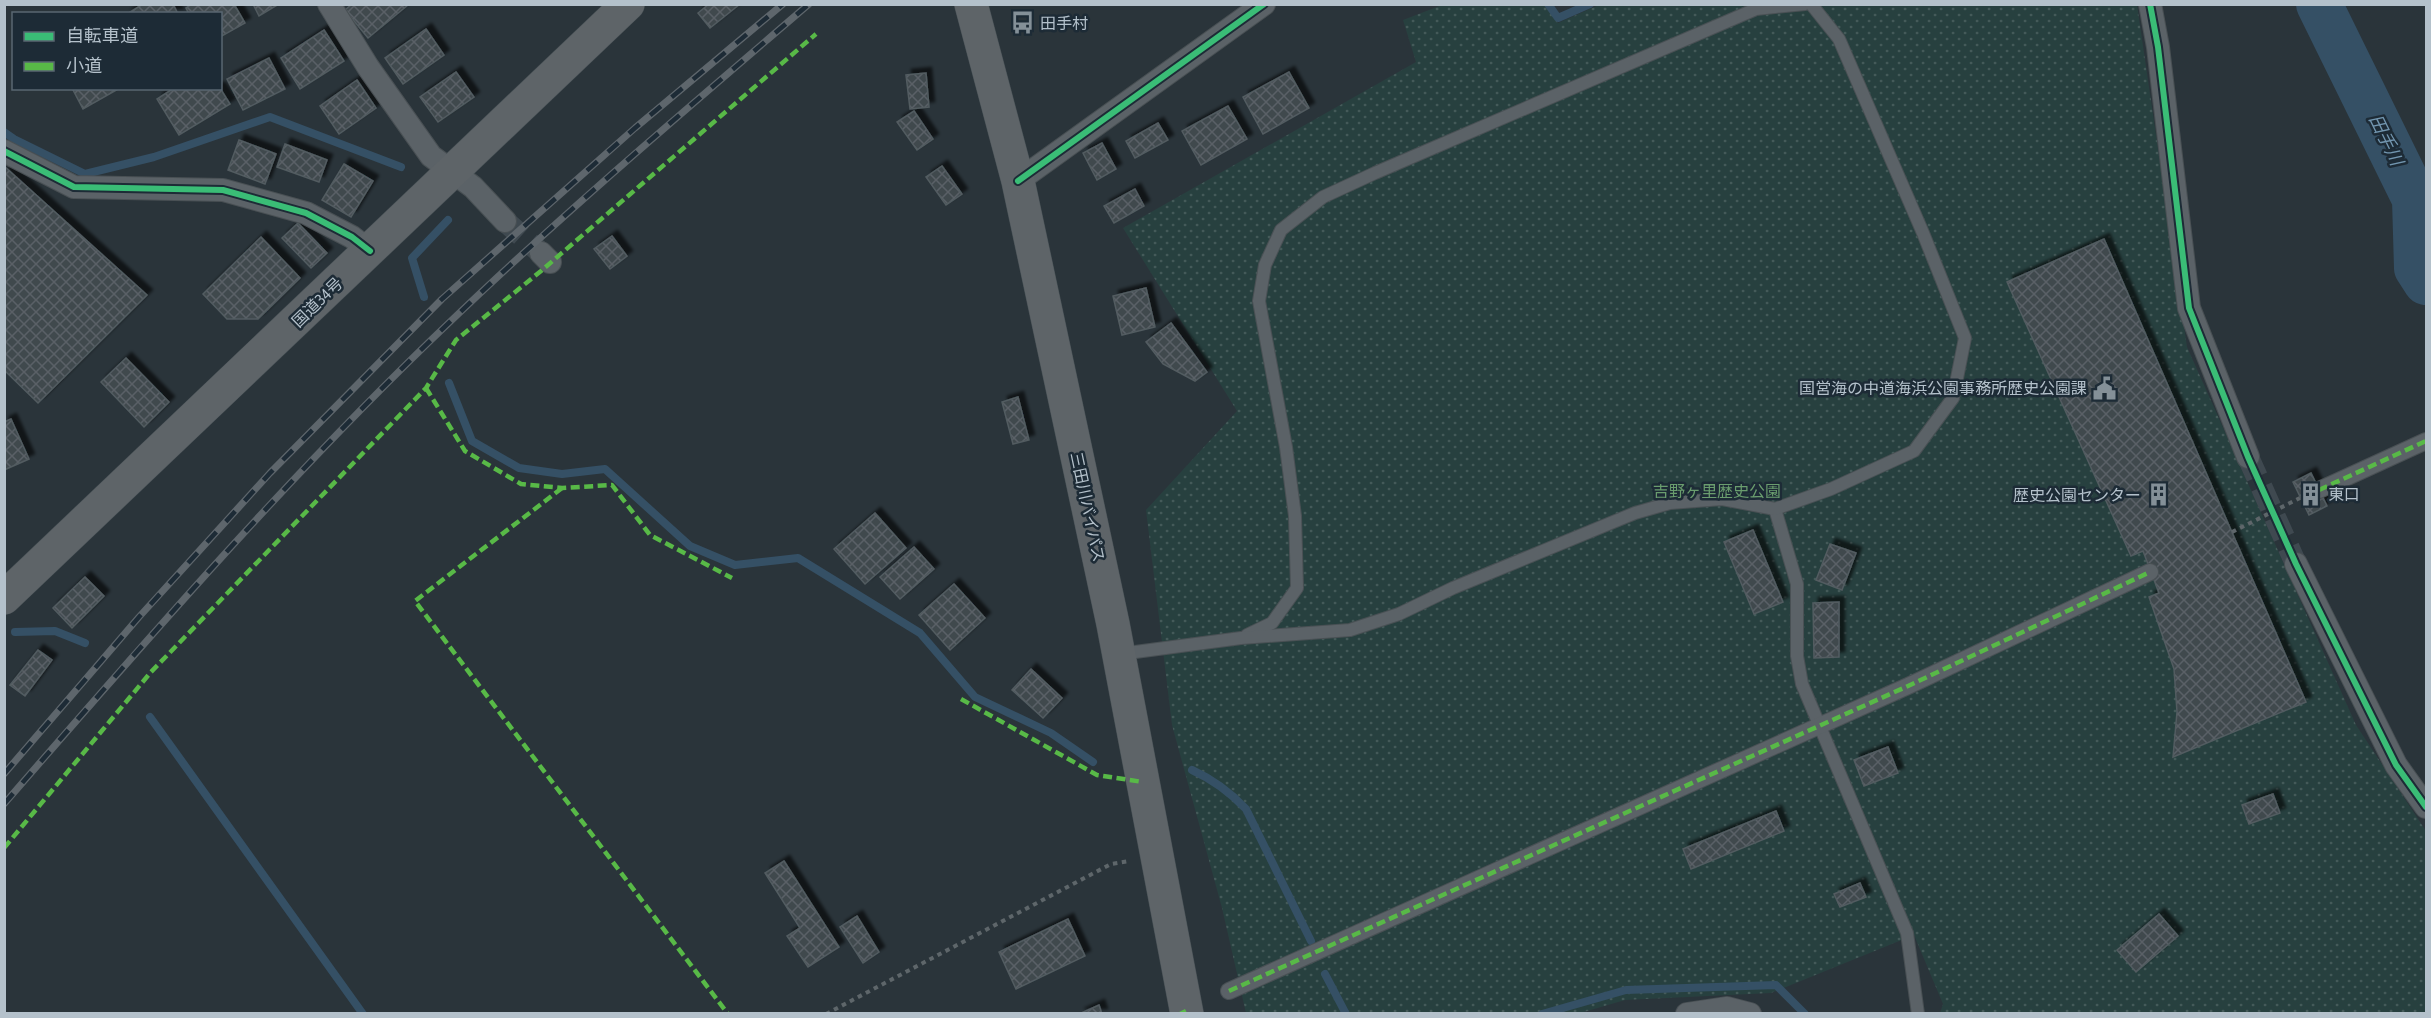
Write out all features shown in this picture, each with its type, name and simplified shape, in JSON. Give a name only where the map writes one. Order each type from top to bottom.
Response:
[{"type":"highway","name":"国道34号","points":[[4,598],[628,4]]},
{"type":"highway","name":"三田川バイパス","points":[[971,4],[1018,181],[1118,655],[1187,1014]]},
{"type":"street","points":[[329,4],[368,67],[431,156],[472,187],[505,221]]},
{"type":"street","points":[[1018,181],[1264,4]]},
{"type":"street","points":[[2150,4],[2158,47],[2189,308],[2248,457]]},
{"type":"street","points":[[4,151],[74,187],[223,190],[306,213],[352,237],[370,251]]},
{"type":"street","points":[[2319,490],[2427,441]]},
{"type":"street","points":[[2296,564],[2396,765],[2427,807]]},
{"type":"street","points":[[1228,991],[1818,724],[1908,686],[2150,572]]},
{"type":"street","points":[[1688,1014],[1727,1008],[1750,1014]]},
{"type":"lane","points":[[1240,638],[1272,623],[1297,588],[1295,516],[1286,447],[1259,301],[1265,266],[1281,230],[1323,197],[1375,173],[1756,9],[1805,4]]},
{"type":"lane","points":[[1118,655],[1240,638],[1350,630],[1399,614],[1612,521],[1670,503],[1722,499],[1775,509],[1831,489],[1914,451],[1953,398],[1965,338],[1923,233],[1839,39],[1811,4]]},
{"type":"lane","points":[[1775,509],[1797,584],[1797,656],[1802,684],[1907,933],[1918,1014]]},
{"type":"path","points":[[2232,532],[2301,498]]},
{"type":"path","points":[[826,1014],[1111,864],[1157,857]]},
{"type":"green space","name":"吉野ヶ里歴史公園","points":[[1601,4],[2137,5],[2187,347],[2356,725],[2426,831],[2426,1013],[1940,1013],[1943,1004],[1914,935],[1771,993],[1625,1000],[1577,1014],[1246,1013],[1222,908],[1172,725],[1146,510],[1237,411],[1123,228],[1416,62],[1403,20],[1442,5],[1545,5],[1558,23]]},
{"type":"building","points":[[143,4],[173,4],[177,12],[130,12]]},
{"type":"building","points":[[192,4],[234,4],[245,23],[222,36],[222,12],[188,12],[186,8]]},
{"type":"building","points":[[253,4],[279,4],[259,16]]},
{"type":"building","points":[[352,4],[408,5],[368,38],[345,10]]},
{"type":"building","points":[[709,4],[740,4],[710,28],[698,13]]},
{"type":"building","points":[[426,29],[444,55],[403,84],[385,58]]},
{"type":"building","points":[[324,30],[344,61],[300,89],[281,58]]},
{"type":"building","points":[[269,58],[285,89],[243,110],[227,79]]},
{"type":"building","points":[[456,72],[474,97],[438,122],[420,97]]},
{"type":"building","points":[[1289,72],[1309,108],[1263,134],[1243,97]]},
{"type":"building","points":[[926,73],[929,107],[910,109],[906,75]]},
{"type":"building","points":[[357,80],[376,108],[339,134],[320,106]]},
{"type":"building","points":[[73,90],[116,90],[83,109]]},
{"type":"building","points":[[171,90],[221,90],[230,104],[179,135],[157,99]]},
{"type":"building","points":[[1228,106],[1247,139],[1201,165],[1182,131]]},
{"type":"building","points":[[914,111],[933,139],[917,150],[897,122]]},
{"type":"building","points":[[1158,123],[1168,140],[1135,158],[1126,141]]},
{"type":"building","points":[[239,140],[276,154],[265,184],[228,170]]},
{"type":"building","points":[[1102,143],[1116,169],[1097,180],[1083,153]]},
{"type":"building","points":[[285,144],[327,160],[319,182],[277,167]]},
{"type":"building","points":[[344,164],[373,181],[351,217],[322,200]]},
{"type":"building","points":[[4,166],[147,295],[38,403],[4,370]]},
{"type":"building","points":[[942,166],[962,194],[946,205],[926,177]]},
{"type":"building","points":[[1135,189],[1144,206],[1114,223],[1104,206]]},
{"type":"building","points":[[298,223],[327,253],[311,268],[282,238]]},
{"type":"building","points":[[612,236],[627,256],[610,269],[594,249]]},
{"type":"building","points":[[261,237],[300,278],[258,319],[227,319],[203,294]]},
{"type":"building","name":"歴史公園センター","points":[[2104,239],[2306,702],[2173,757],[2177,712],[2174,669],[2149,597],[2159,593],[2143,551],[2131,556],[2007,282]]},
{"type":"building","points":[[1146,288],[1155,327],[1122,335],[1113,296]]},
{"type":"building","points":[[1171,323],[1207,372],[1195,381],[1163,364],[1146,342]]},
{"type":"building","points":[[126,358],[169,402],[144,427],[101,382]]},
{"type":"building","points":[[1018,397],[1029,440],[1013,444],[1002,402]]},
{"type":"building","points":[[11,419],[29,459],[4,470],[4,422]]},
{"type":"building","name":"東口","points":[[2311,473],[2327,506],[2309,515],[2293,482]]},
{"type":"building","points":[[875,513],[906,548],[865,584],[834,549]]},
{"type":"building","points":[[1753,530],[1783,602],[1754,614],[1724,542]]},
{"type":"building","points":[[1830,544],[1856,553],[1842,590],[1816,580]]},
{"type":"building","points":[[914,547],[934,569],[900,599],[880,577]]},
{"type":"building","points":[[85,577],[104,596],[72,628],[53,608]]},
{"type":"building","points":[[954,584],[985,618],[950,650],[919,615]]},
{"type":"building","points":[[1839,602],[1839,657],[1814,658],[1813,603]]},
{"type":"building","points":[[38,650],[52,660],[25,696],[10,685]]},
{"type":"building","points":[[1031,669],[1062,698],[1043,718],[1012,690]]},
{"type":"building","points":[[1888,747],[1898,773],[1864,786],[1854,760]]},
{"type":"building","points":[[2273,794],[2280,813],[2249,824],[2242,805]]},
{"type":"building","points":[[1776,811],[1784,831],[1691,869],[1683,849]]},
{"type":"building","points":[[784,861],[839,947],[808,967],[787,936],[800,928],[765,873]]},
{"type":"building","points":[[1860,883],[1866,897],[1840,907],[1834,894]]},
{"type":"building","points":[[2159,914],[2178,936],[2136,972],[2117,950]]},
{"type":"building","points":[[857,916],[879,952],[863,963],[840,927]]},
{"type":"building","points":[[1068,919],[1085,956],[1016,989],[999,952]]},
{"type":"building","points":[[1099,1005],[1102,1014],[1079,1014]]},
{"type":"waterway","points":[[1548,4],[1558,18],[1590,4]]},
{"type":"waterway","name":"田手川","points":[[2319,4],[2415,199],[2417,268],[2426,282]]},
{"type":"waterway","points":[[4,132],[85,174],[154,157],[270,117],[401,167]]},
{"type":"waterway","points":[[424,297],[412,258],[448,220]]},
{"type":"waterway","points":[[449,383],[472,441],[519,468],[562,474],[605,469],[690,546],[735,565],[798,558],[920,633],[975,697],[1051,733],[1093,762]]},
{"type":"waterway","points":[[15,632],[55,631],[85,643]]},
{"type":"waterway","points":[[150,717],[363,1014]]},
{"type":"waterway","points":[[1192,770],[1221,787],[1246,809],[1311,941]]},
{"type":"waterway","points":[[1325,974],[1346,1014]]},
{"type":"waterway","points":[[1542,1014],[1626,990],[1776,985],[1805,1014]]},
{"type":"tunnel","points":[[505,221],[541,253]]},
{"type":"tunnel","points":[[2248,457],[2296,564]]},
{"type":"railway","points":[[4,774],[139,617],[270,473],[442,299],[635,128],[783,4]]},
{"type":"railway","points":[[4,804],[223,555],[395,376],[541,237],[809,4]]},
{"type":"marked path","points":[[4,848],[151,672],[426,388],[456,340],[541,271],[816,34]]},
{"type":"marked path","points":[[426,388],[465,451],[521,484],[562,488],[612,485],[650,535],[732,578]]},
{"type":"marked path","points":[[2319,490],[2426,441]]},
{"type":"marked path","points":[[562,488],[415,601],[728,1014]]},
{"type":"marked path","points":[[1229,991],[1908,686],[2150,572]]},
{"type":"marked path","points":[[961,699],[1097,775],[1143,782]]},
{"type":"marked path","points":[[1180,1014],[1186,1011]]},
{"type":"cycle path","points":[[1018,181],[1264,4]]},
{"type":"cycle path","points":[[2150,4],[2158,47],[2189,308],[2248,457],[2296,564],[2396,765],[2426,807]]},
{"type":"cycle path","points":[[4,151],[74,187],[223,190],[306,213],[352,237],[370,251]]},
{"type":"place","name":"田手村","points":[[1022,23]]},
{"type":"place","name":"国営海の中道海浜公園事務所歴史公園課","points":[[2105,388]]},
{"type":"place","name":"東口","points":[[2310,494]]},
{"type":"place","name":"歴史公園センター","points":[[2159,495]]}]
